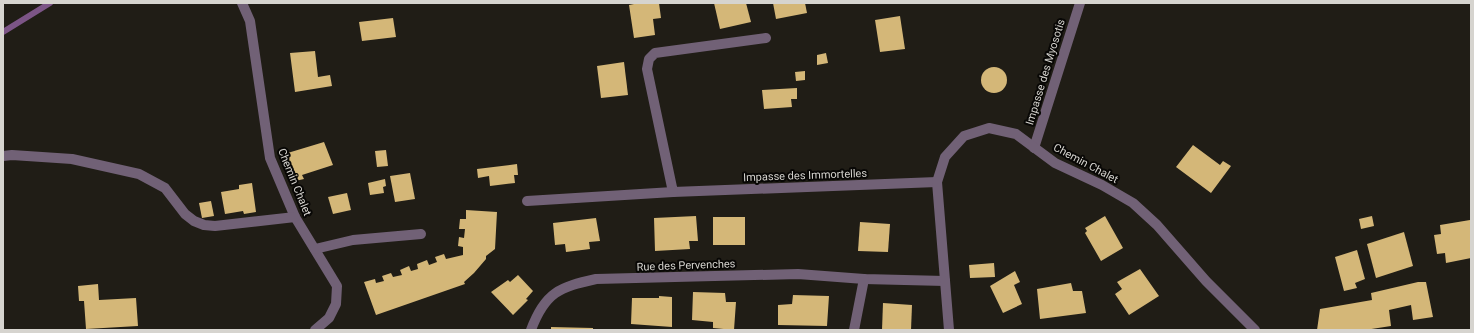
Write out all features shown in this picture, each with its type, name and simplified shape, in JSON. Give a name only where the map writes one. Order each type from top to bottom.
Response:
[{"type":"street","name":"Chemin Chalet","points":[[242,3],[250,21],[270,158],[295,218],[337,286],[336,304],[329,318],[316,330]]},
{"type":"street","name":"Impasse des Myosotis","points":[[1034,148],[1080,3]]},
{"type":"street","points":[[673,192],[647,69],[649,59],[655,53],[766,38]]},
{"type":"street","name":"Chemin Chalet","points":[[949,330],[937,182],[945,157],[964,136],[989,128],[1016,134],[1055,163],[1102,185],[1133,203],[1157,226],[1206,281],[1255,330]]},
{"type":"street","points":[[3,156],[12,155],[72,160],[139,174],[165,188],[185,214],[194,221],[204,225],[215,226],[295,218]]},
{"type":"street","name":"Impasse des Immortelles","points":[[526,201],[673,192],[937,182]]},
{"type":"street","points":[[315,249],[353,240],[421,234]]},
{"type":"street","name":"Rue des Pervenches","points":[[531,330],[543,307],[554,294],[567,286],[596,279],[798,274],[864,279],[945,281]]},
{"type":"street","points":[[854,330],[864,279]]},
{"type":"building","points":[[639,3],[659,3],[661,18],[653,19],[655,35],[634,38],[629,5]]},
{"type":"building","points":[[714,3],[746,3],[751,22],[720,29]]},
{"type":"building","points":[[773,3],[805,3],[807,13],[776,19]]},
{"type":"building","points":[[900,16],[905,49],[880,52],[875,20]]},
{"type":"building","points":[[393,18],[396,37],[362,41],[359,22]]},
{"type":"building","points":[[315,51],[318,77],[330,75],[332,86],[295,92],[290,53]]},
{"type":"building","points":[[826,53],[828,63],[817,65],[817,55]]},
{"type":"building","points":[[624,62],[628,95],[601,98],[597,66]]},
{"type":"building","points":[[994,67],[1003,71],[1007,80],[1003,89],[994,93],[985,89],[981,80],[985,71]]},
{"type":"building","points":[[805,71],[805,80],[796,81],[795,72]]},
{"type":"building","points":[[797,88],[797,99],[791,99],[792,107],[764,109],[762,90]]},
{"type":"building","points":[[324,142],[333,165],[302,175],[304,179],[291,182],[281,155]]},
{"type":"building","points":[[1193,145],[1220,165],[1223,161],[1231,166],[1211,193],[1176,167]]},
{"type":"building","points":[[386,150],[388,166],[377,167],[375,151]]},
{"type":"building","points":[[517,164],[518,175],[514,175],[515,183],[490,186],[489,176],[478,178],[477,169]]},
{"type":"building","points":[[410,173],[415,199],[395,202],[390,176]]},
{"type":"building","points":[[385,179],[386,186],[383,187],[384,193],[370,195],[368,183]]},
{"type":"building","points":[[252,183],[256,212],[244,214],[243,211],[225,214],[221,192],[239,189],[239,185]]},
{"type":"building","points":[[347,193],[351,210],[333,214],[328,197]]},
{"type":"building","points":[[211,201],[214,216],[202,218],[199,203]]},
{"type":"building","points":[[466,210],[497,212],[495,249],[486,256],[486,259],[464,282],[465,284],[376,315],[364,282],[375,279],[376,283],[384,281],[382,276],[391,273],[393,277],[402,275],[400,270],[409,266],[411,271],[418,269],[417,264],[427,260],[429,265],[437,262],[435,257],[444,254],[446,259],[463,255],[463,247],[458,246],[459,237],[464,238],[465,229],[459,229],[460,219],[466,219]]},
{"type":"building","points":[[696,216],[698,241],[689,241],[690,249],[655,251],[654,218]]},
{"type":"building","points":[[1105,216],[1123,248],[1101,261],[1085,233],[1087,231],[1085,228]]},
{"type":"building","points":[[1372,216],[1374,226],[1361,229],[1359,219]]},
{"type":"building","points":[[713,217],[745,217],[745,245],[713,245]]},
{"type":"building","points":[[596,218],[600,241],[589,242],[590,249],[566,252],[565,244],[555,245],[553,223]]},
{"type":"building","points":[[1470,220],[1471,258],[1446,263],[1445,253],[1437,254],[1434,235],[1441,234],[1440,225]]},
{"type":"building","points":[[860,222],[890,224],[888,252],[858,251]]},
{"type":"building","points":[[1404,232],[1413,266],[1376,278],[1367,244]]},
{"type":"building","points":[[1357,250],[1365,279],[1355,283],[1357,288],[1344,291],[1335,257]]},
{"type":"building","points":[[994,263],[995,277],[970,278],[969,265]]},
{"type":"building","points":[[1140,269],[1159,296],[1129,315],[1115,294],[1122,289],[1117,282]]},
{"type":"building","points":[[1015,271],[1020,282],[1014,285],[1022,304],[1003,313],[990,286]]},
{"type":"building","points":[[518,275],[533,291],[526,299],[528,300],[513,315],[491,292],[508,280],[510,282]]},
{"type":"building","points":[[1418,282],[1426,282],[1433,317],[1413,320],[1411,305],[1389,310],[1391,326],[1365,330],[1317,330],[1320,309],[1372,300],[1371,293]]},
{"type":"building","points":[[1071,283],[1073,291],[1082,291],[1086,313],[1040,319],[1037,289]]},
{"type":"building","points":[[98,284],[99,300],[136,298],[138,326],[86,329],[84,301],[79,301],[78,286]]},
{"type":"building","points":[[693,292],[725,293],[726,302],[736,302],[734,330],[713,328],[713,322],[692,320]]},
{"type":"building","points":[[793,295],[829,296],[827,326],[778,325],[778,305],[792,304]]},
{"type":"building","points":[[659,296],[672,297],[672,327],[631,324],[632,298],[659,298]]},
{"type":"building","points":[[883,303],[912,305],[911,330],[882,330]]},
{"type":"building","points":[[551,327],[593,328],[593,330],[551,330]]},
{"type":"waterway","points":[[3,32],[50,3]]}]
